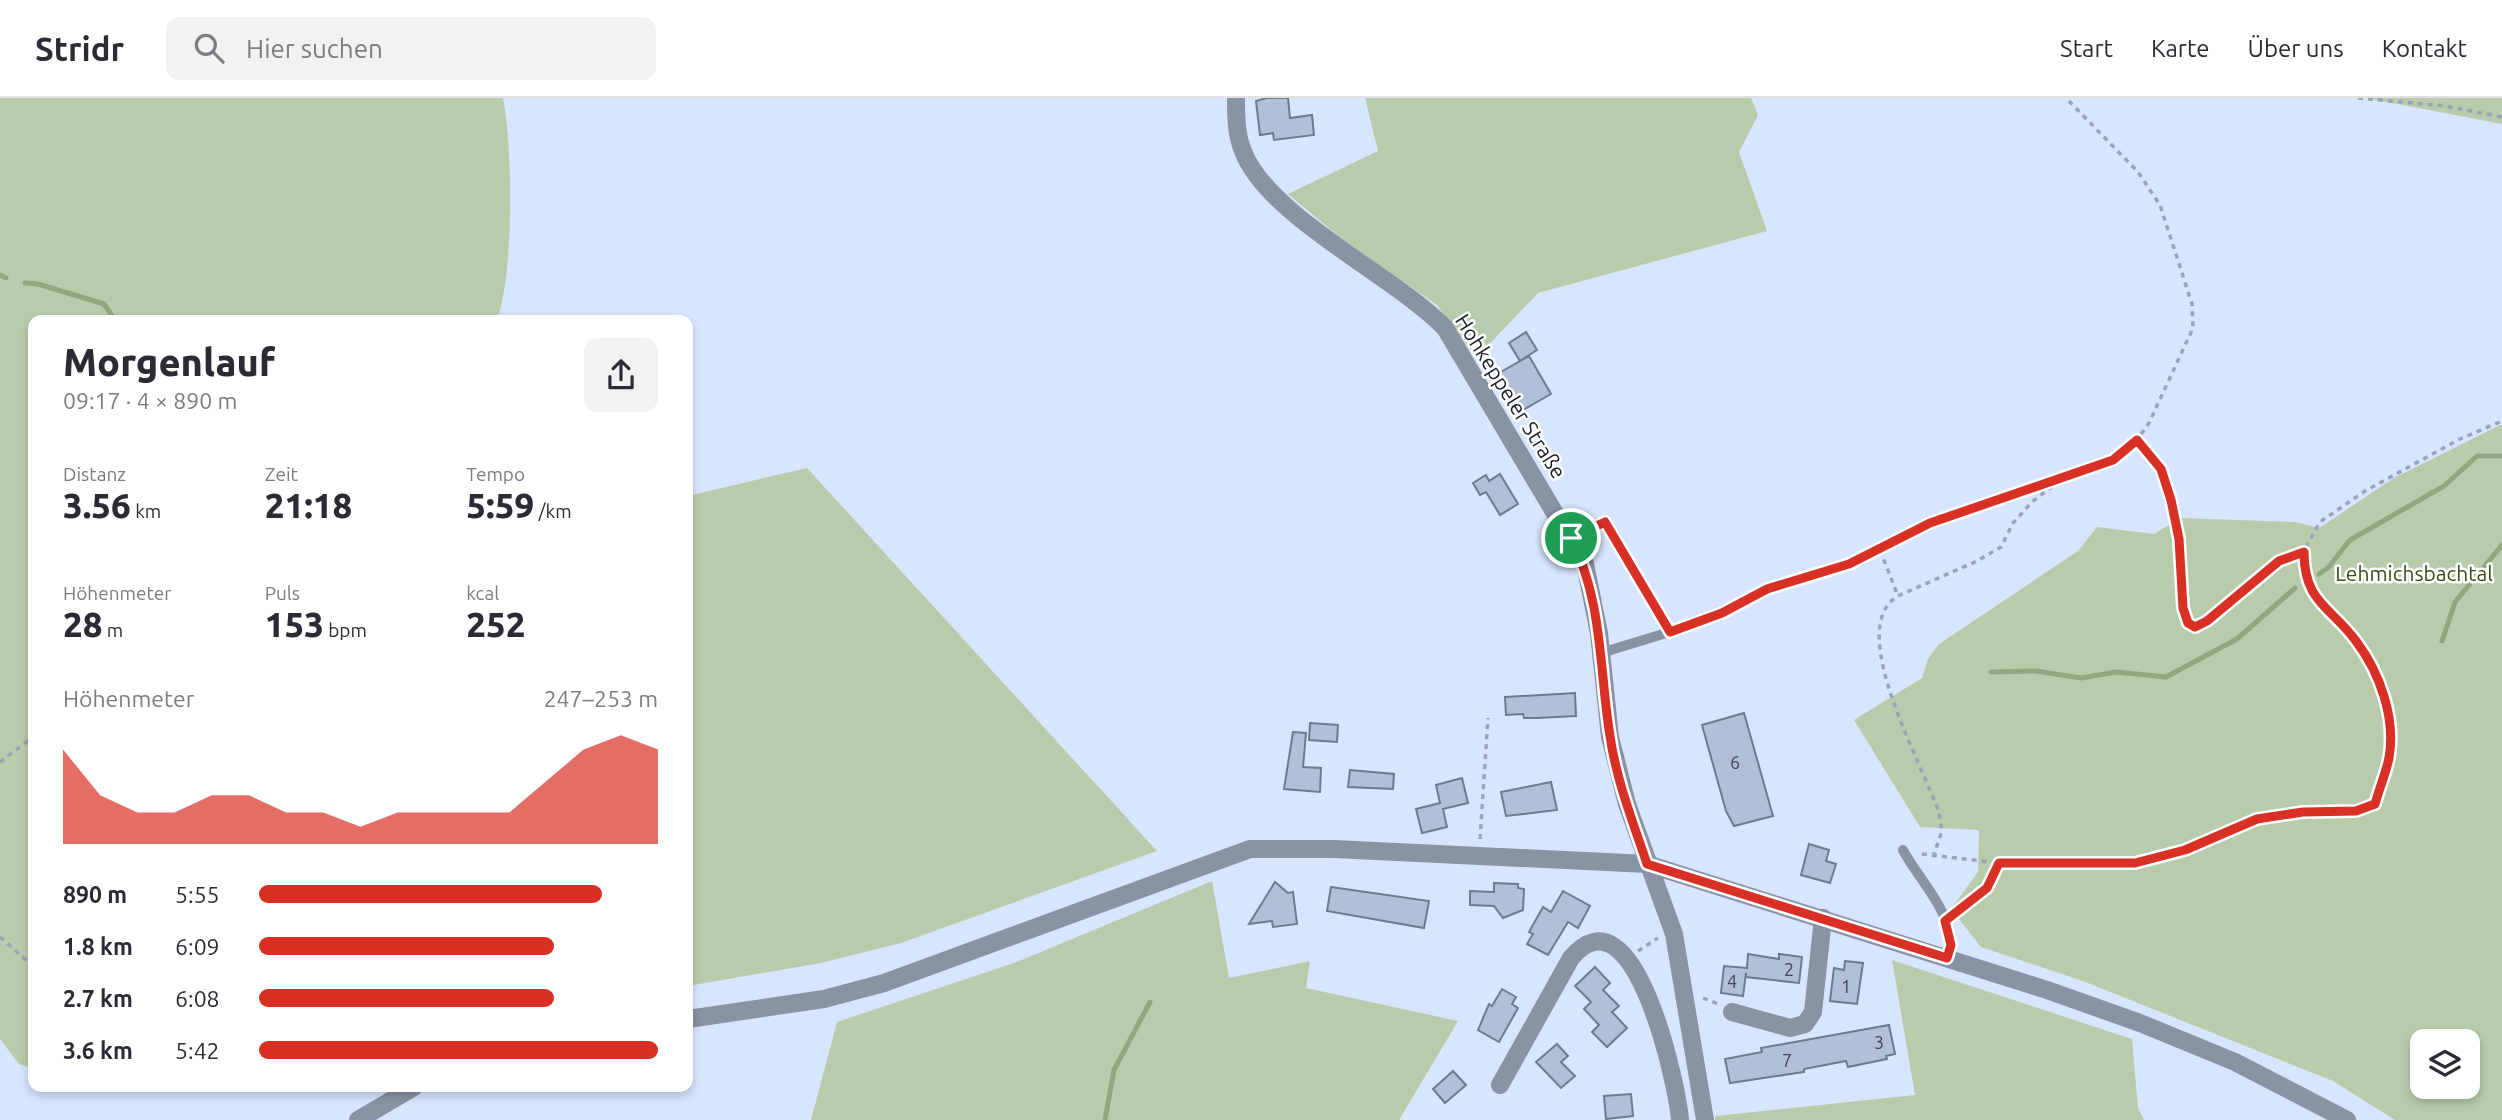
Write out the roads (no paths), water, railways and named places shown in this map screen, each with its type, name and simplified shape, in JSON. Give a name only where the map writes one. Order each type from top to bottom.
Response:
[{"type":"street","name":"Hohkeppeler Straße","points":[[1236,98],[1236,119],[1243,152],[1257,176],[1279,199],[1342,250],[1424,306],[1445,328],[1585,564],[1592,591],[1601,653],[1610,737],[1647,864],[1674,934],[1705,1120]]},
{"type":"street","points":[[693,1018],[824,999],[884,983],[1250,849],[1479,855],[1647,864],[1823,918],[2140,1023],[2235,1062],[2347,1120]]},
{"type":"street","points":[[1732,1012],[1790,1028],[1805,1024],[1813,1012],[1823,918]]},
{"type":"street","points":[[1500,1085],[1578,950],[1594,943],[1610,944],[1629,958],[1670,1058],[1680,1120]]},
{"type":"street","points":[[358,1120],[406,1092]]},
{"type":"lane","points":[[1571,538],[1605,522],[1670,632]]},
{"type":"lane","points":[[1601,653],[1670,632],[1741,602]]},
{"type":"lane","points":[[1903,850],[1915,874],[1934,893],[1951,945],[1947,958]]},
{"type":"waterway","points":[[0,275],[6,278]]},
{"type":"waterway","points":[[25,283],[38,284],[104,304],[112,315]]},
{"type":"waterway","points":[[2319,574],[2328,568],[2350,540],[2444,486],[2477,456],[2502,456]]},
{"type":"waterway","points":[[2442,641],[2455,602],[2502,545]]},
{"type":"waterway","points":[[1991,672],[2036,671],[2081,678],[2116,672],[2166,677],[2237,639],[2295,588]]},
{"type":"waterway","points":[[1105,1120],[1114,1070],[1150,1002]]},
{"type":"park label","name":"Lehmichsbachtal","points":[[2414,573]]}]
